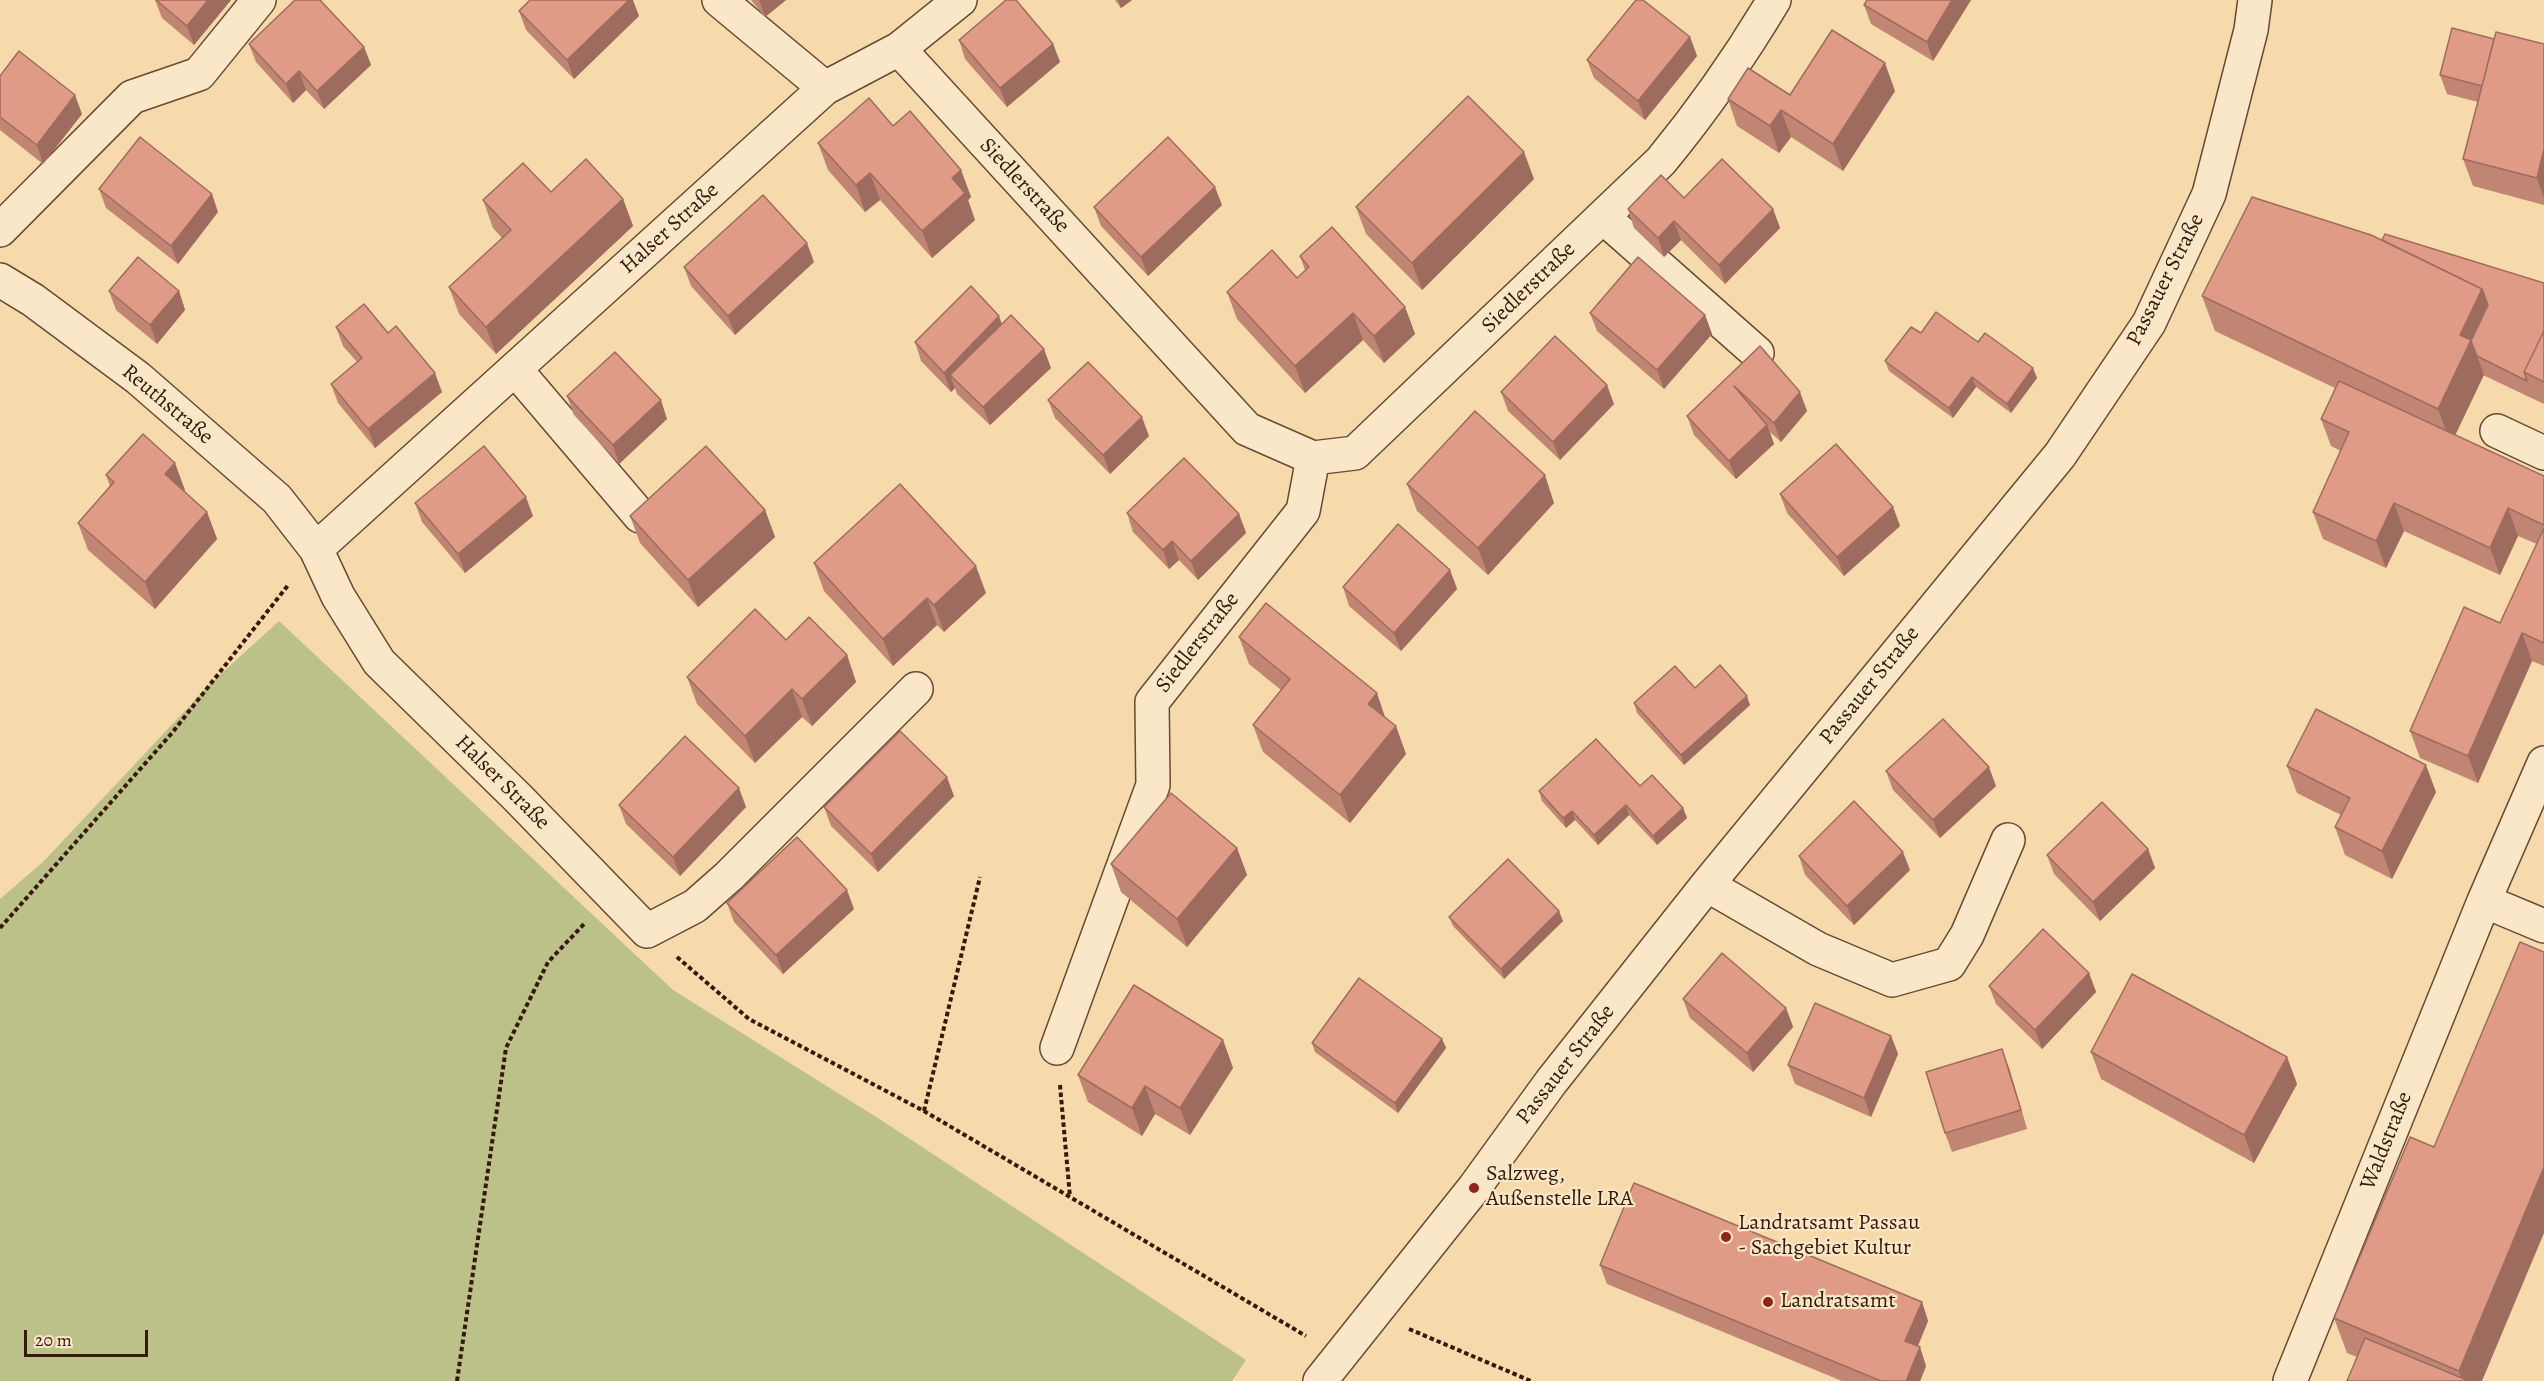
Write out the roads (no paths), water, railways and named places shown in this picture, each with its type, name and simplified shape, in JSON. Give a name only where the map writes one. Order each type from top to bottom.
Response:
[{"type":"street","points":[[0,230],[132,97],[199,74],[260,0]]},
{"type":"street","points":[[719,0],[825,88]]},
{"type":"street","name":"Halser Straße","points":[[916,689],[729,876],[695,906],[647,930],[379,662],[338,596],[316,549],[825,88],[899,49],[960,0]]},
{"type":"street","name":"Siedlerstraße","points":[[899,49],[1247,429],[1313,458],[1355,453],[1661,161],[1704,109],[1740,57],[1774,0]]},
{"type":"street","name":"Passauer Straße","points":[[1330,1368],[1474,1188],[1551,1082],[1707,885],[2060,455],[2149,323],[2209,194],[2251,30],[2255,0]]},
{"type":"street","points":[[1603,217],[1757,353]]},
{"type":"street","name":"Reuthstraße","points":[[0,280],[33,300],[138,378],[277,499],[316,549]]},
{"type":"street","points":[[515,369],[640,516]]},
{"type":"street","points":[[2497,431],[2544,453]]},
{"type":"street","name":"Siedlerstraße","points":[[1057,1048],[1153,785],[1152,702],[1303,511],[1313,458]]},
{"type":"street","name":"Waldstraße","points":[[2290,1381],[2484,902],[2544,763]]},
{"type":"street","points":[[1707,885],[1818,949],[1892,980],[1949,964],[1967,935],[2008,840]]},
{"type":"street","points":[[2484,902],[2544,926]]},
{"type":"place","name":"Salzweg, Außenstelle LRA","points":[[1474,1188]]},
{"type":"place","name":"Landratsamt Passau - Sachgebiet Kultur","points":[[1726,1237]]},
{"type":"place","name":"Landratsamt","points":[[1768,1302]]}]
